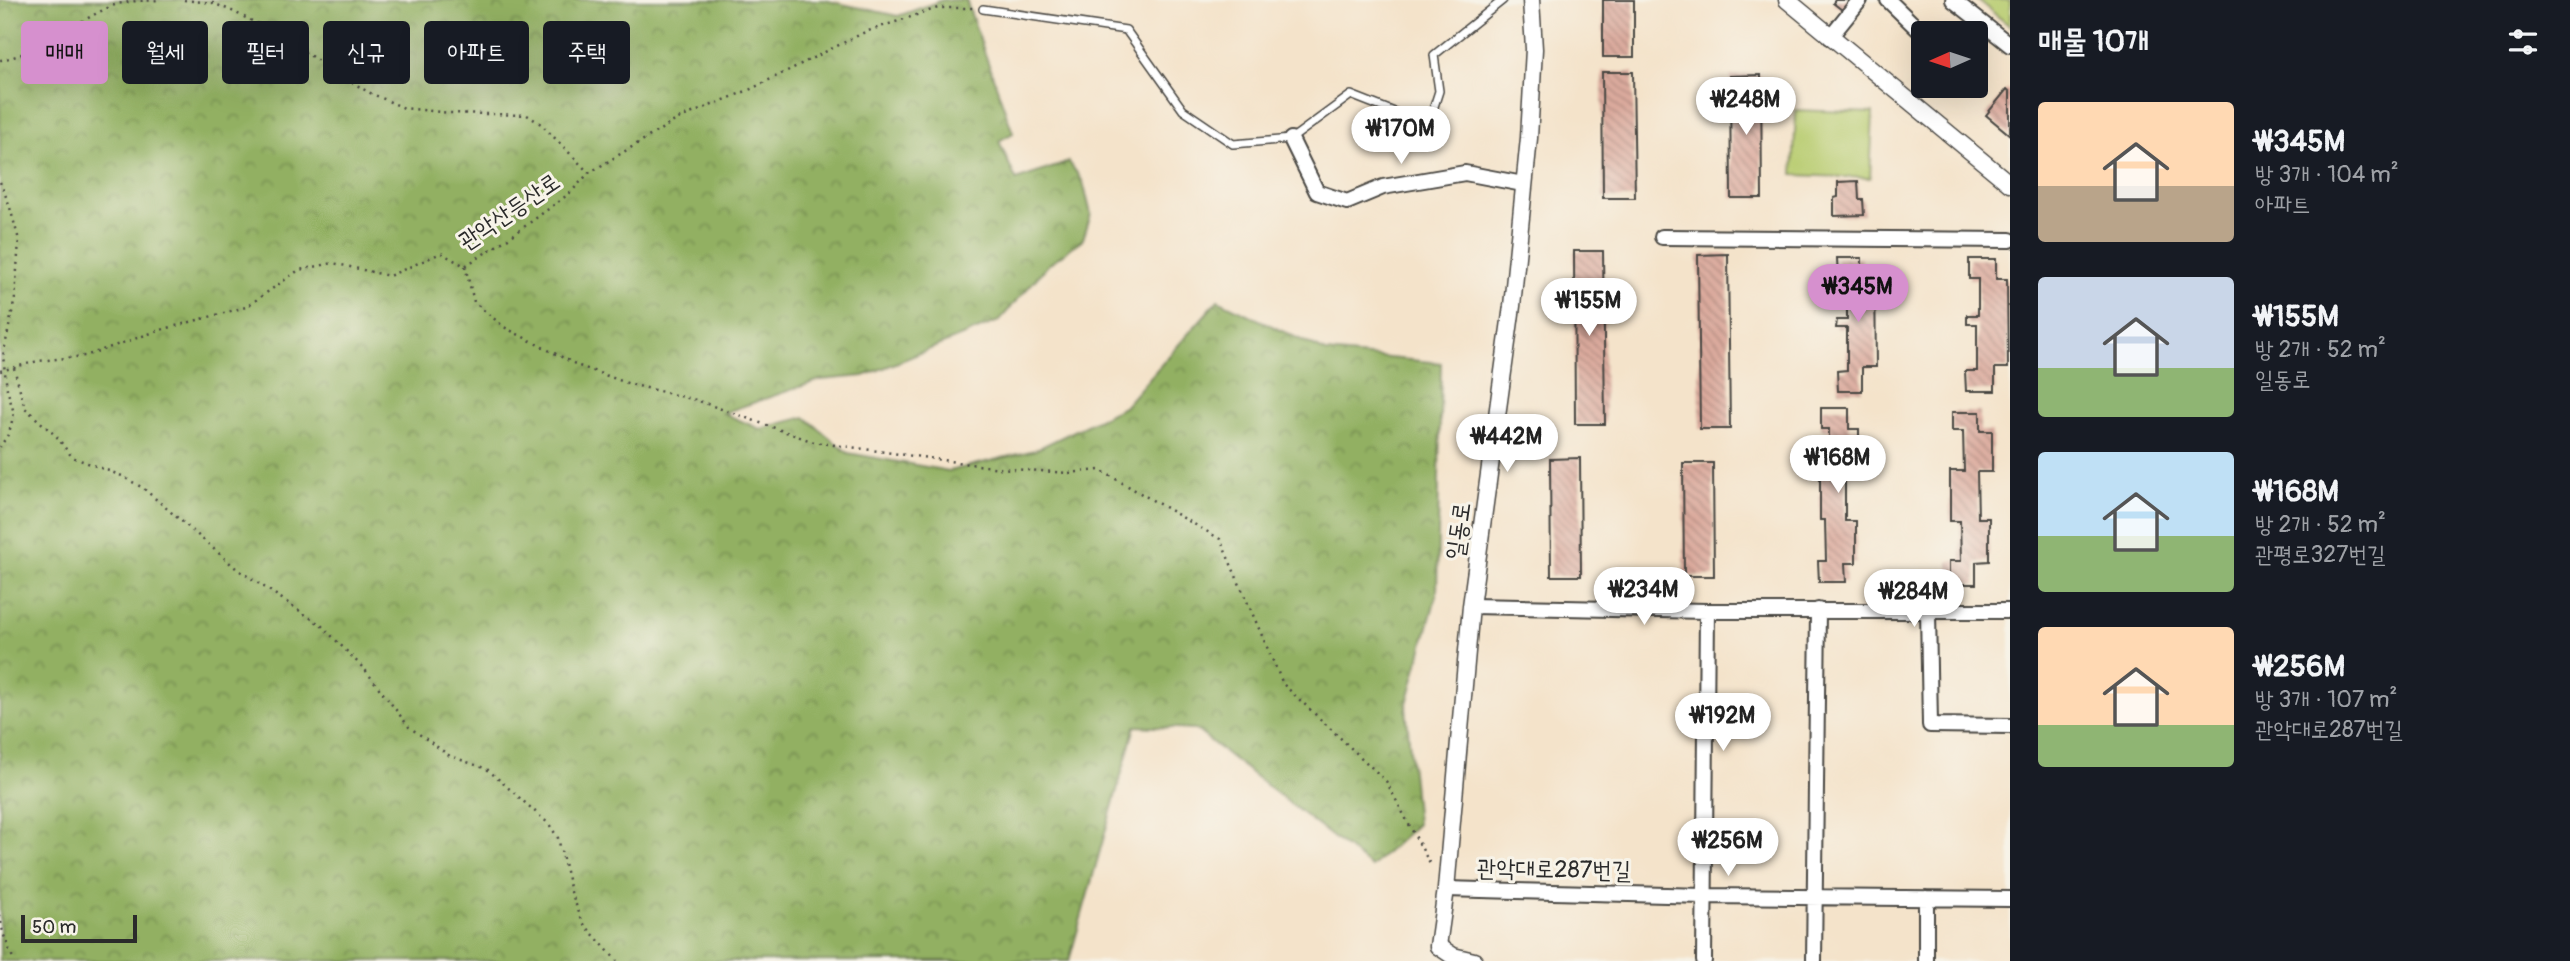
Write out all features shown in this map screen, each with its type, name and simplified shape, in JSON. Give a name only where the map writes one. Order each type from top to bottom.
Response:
[{"type":"street","name":"일동로","points":[[1474,961],[1453,956],[1437,946],[1446,889],[1471,606],[1512,306],[1534,49],[1531,0]]},
{"type":"street","points":[[1787,0],[2010,184]]},
{"type":"street","points":[[1830,37],[1860,0]]},
{"type":"street","points":[[1888,0],[1911,22]]},
{"type":"street","points":[[1953,0],[2010,45]]},
{"type":"street","points":[[1291,139],[1317,192],[1347,202],[1383,187],[1465,173],[1523,184]]},
{"type":"street","points":[[1661,237],[2010,240]]},
{"type":"street","points":[[1471,606],[1707,611],[2010,611]]},
{"type":"street","points":[[1814,961],[1818,610]]},
{"type":"street","points":[[1704,961],[1707,611]]},
{"type":"street","points":[[1928,611],[1930,725],[2010,726]]},
{"type":"street","name":"관악대로287번길","points":[[1446,889],[1704,896],[2010,899]]},
{"type":"street","points":[[1926,898],[1926,961]]},
{"type":"lane","points":[[983,9],[1126,30],[1183,110],[1233,144],[1291,139],[1351,95],[1408,117],[1431,116],[1439,91],[1434,55],[1503,0]]},
{"type":"path","points":[[0,60],[48,42],[113,6],[160,0]]},
{"type":"path","points":[[184,0],[213,3],[232,11],[266,28],[319,64],[368,92],[404,108],[449,113],[527,115],[541,124],[589,173]]},
{"type":"path","name":"관악산등산로","points":[[2,370],[38,361],[85,356],[157,331],[246,307],[299,270],[333,263],[389,276],[441,253],[465,266],[513,236],[570,193],[589,173],[678,119],[751,89],[865,32],[938,8],[983,9]]},
{"type":"path","points":[[0,182],[19,240],[15,298],[2,370],[14,413],[9,433],[0,447]]},
{"type":"path","points":[[465,266],[474,302],[504,327],[579,366],[631,384],[696,400],[814,442],[999,468],[1068,473],[1100,470],[1220,539],[1283,684],[1386,781],[1430,864]]},
{"type":"path","points":[[14,368],[25,408],[40,419],[72,457],[122,476],[143,488],[237,569],[321,625],[366,671],[409,727],[450,755],[487,769],[549,824],[558,838],[571,892],[583,923],[617,961]]},
{"type":"path","points":[[0,915],[3,933],[14,961]]},
{"type":"green space","points":[[0,0],[824,0],[898,16],[943,0],[966,0],[1013,133],[999,141],[1016,180],[1069,162],[1083,182],[1091,214],[1083,239],[1048,265],[999,321],[864,376],[820,380],[723,413],[760,429],[805,417],[848,453],[949,471],[1035,450],[1124,407],[1218,300],[1326,352],[1441,363],[1437,593],[1406,707],[1417,824],[1371,867],[1195,729],[1135,726],[1069,961],[0,961]]},
{"type":"green space","points":[[1977,0],[2010,0],[2010,26]]},
{"type":"green space","points":[[1796,110],[1873,113],[1870,178],[1793,175]]},
{"type":"building","points":[[1603,0],[1634,0],[1634,57],[1603,57]]},
{"type":"building","points":[[1835,0],[1856,0],[1846,13],[1833,3]]},
{"type":"building","points":[[1602,72],[1633,72],[1635,198],[1603,198]]},
{"type":"building","points":[[1761,75],[1762,198],[1731,198],[1730,76]]},
{"type":"building","points":[[2007,89],[2010,92],[2010,135],[1986,115]]},
{"type":"building","points":[[1858,181],[1859,199],[1863,199],[1864,215],[1834,216],[1834,198],[1838,197],[1838,182]]},
{"type":"building","points":[[1574,251],[1603,251],[1605,424],[1575,424]]},
{"type":"building","points":[[1728,254],[1730,429],[1700,429],[1698,255]]},
{"type":"building","points":[[1837,258],[1862,258],[1862,277],[1875,277],[1876,367],[1862,367],[1862,391],[1838,391],[1837,371],[1847,370],[1847,328],[1836,328],[1837,320],[1847,320],[1847,277],[1838,277]]},
{"type":"building","points":[[1969,259],[1996,259],[1996,279],[2007,279],[2008,368],[1995,368],[1995,391],[1966,391],[1965,371],[1977,371],[1977,324],[1967,324],[1967,315],[1978,315],[1978,279],[1969,279]]},
{"type":"building","points":[[1821,408],[1849,408],[1849,429],[1859,429],[1859,470],[1845,471],[1845,521],[1856,521],[1856,563],[1845,563],[1846,582],[1819,582],[1818,561],[1826,561],[1825,520],[1820,520],[1820,471],[1829,471],[1829,429],[1821,429]]},
{"type":"building","points":[[1952,412],[1980,412],[1980,431],[1992,431],[1992,472],[1977,472],[1978,518],[1989,518],[1989,561],[1976,562],[1976,584],[1949,584],[1949,561],[1961,561],[1960,521],[1950,521],[1950,471],[1964,471],[1963,431],[1952,431]]},
{"type":"building","points":[[1580,458],[1581,576],[1551,576],[1550,459]]},
{"type":"building","points":[[1683,463],[1713,463],[1714,576],[1684,576]]}]
